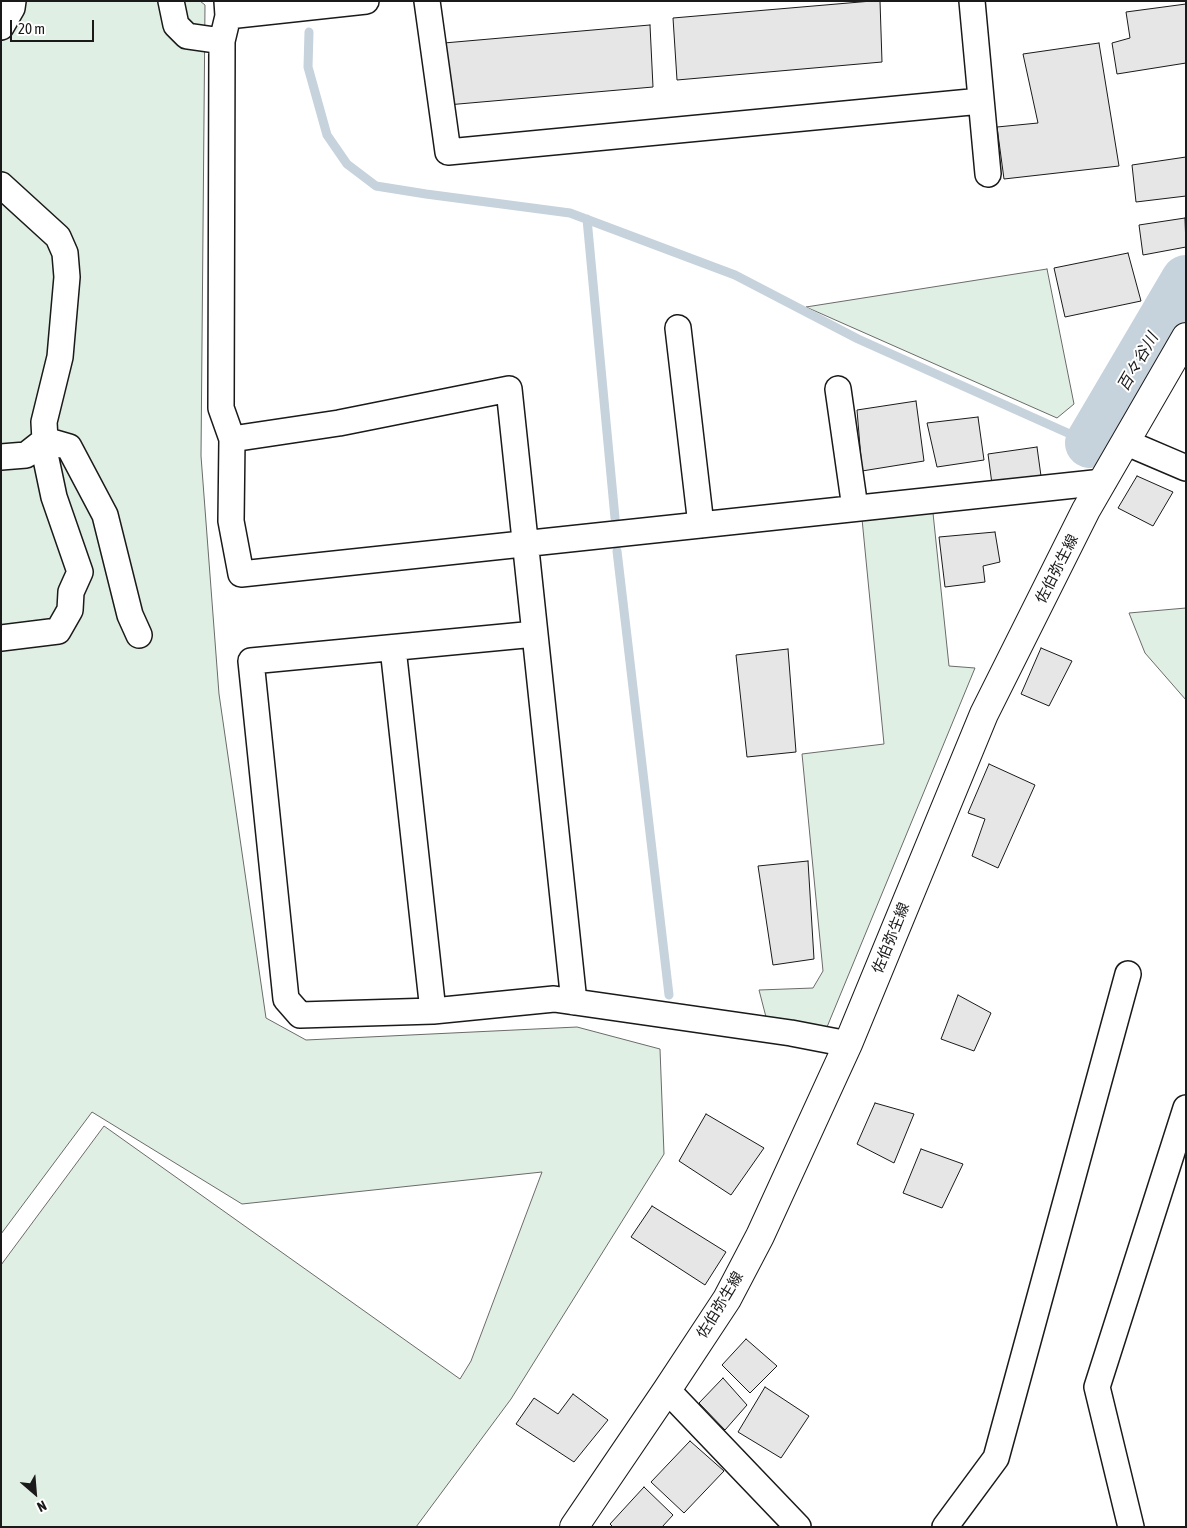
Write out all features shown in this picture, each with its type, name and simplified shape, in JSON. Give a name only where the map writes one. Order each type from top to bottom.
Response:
[{"type":"main road","name":"佐伯弥生線","points":[[574,1527],[726,1299],[760,1236],[848,1044],[984,714],[1086,510],[1186,336]]},
{"type":"street","points":[[1,27],[12,8],[13,1]]},
{"type":"street","points":[[171,1],[176,25],[187,36],[222,41]]},
{"type":"street","points":[[366,1],[227,8],[222,41],[221,408],[232,439],[231,521],[242,574],[1103,482]]},
{"type":"street","points":[[427,1],[448,152],[981,101]]},
{"type":"street","points":[[972,1],[988,174]]},
{"type":"street","points":[[1,185],[58,237],[66,253],[67,278],[60,357],[44,422],[46,459],[54,497],[80,572],[71,592],[70,610],[58,631],[1,638]]},
{"type":"street","points":[[678,328],[701,525]]},
{"type":"street","points":[[232,439],[339,423],[510,389],[574,1002]]},
{"type":"street","points":[[838,389],[855,508]]},
{"type":"street","points":[[1,457],[26,456],[45,440]]},
{"type":"street","points":[[45,440],[69,447],[105,515],[130,615],[139,635]]},
{"type":"street","points":[[1125,442],[1186,468]]},
{"type":"street","points":[[536,634],[251,661],[286,999],[300,1015],[433,1011],[554,999],[791,1033],[848,1044]]},
{"type":"street","points":[[393,648],[433,1011]]},
{"type":"street","points":[[945,1527],[996,1458],[1128,974]]},
{"type":"street","points":[[1131,1527],[1097,1387],[1186,1108]]},
{"type":"street","points":[[667,1390],[798,1527]]},
{"type":"green space","points":[[1,1],[200,1],[205,5],[201,456],[219,694],[266,1018],[306,1040],[577,1027],[660,1049],[664,1154],[511,1399],[416,1527],[1,1527],[1,1265],[104,1126],[460,1379],[471,1361],[542,1172],[242,1204],[92,1112],[1,1234]]},
{"type":"green space","points":[[1047,269],[1074,404],[1057,418],[806,307]]},
{"type":"green space","points":[[933,513],[949,666],[975,668],[827,1027],[766,1017],[759,990],[813,988],[823,971],[802,754],[884,744],[862,519]]},
{"type":"green space","points":[[1186,608],[1186,700],[1145,653],[1129,613]]},
{"type":"building","points":[[880,1],[882,62],[677,80],[673,18]]},
{"type":"building","points":[[1186,4],[1186,63],[1117,74],[1112,43],[1130,38],[1126,12]]},
{"type":"building","points":[[650,25],[653,87],[447,105],[444,43]]},
{"type":"building","points":[[1099,43],[1119,166],[1004,179],[997,127],[1038,123],[1023,54]]},
{"type":"building","points":[[1186,157],[1186,196],[1136,202],[1132,165]]},
{"type":"building","points":[[1185,218],[1186,247],[1143,255],[1139,225]]},
{"type":"building","points":[[1128,253],[1141,301],[1065,317],[1054,268]]},
{"type":"building","points":[[916,401],[924,461],[862,471],[857,410]]},
{"type":"building","points":[[978,417],[984,460],[937,467],[927,423]]},
{"type":"building","points":[[1037,447],[1041,476],[992,484],[988,454]]},
{"type":"building","points":[[1137,476],[1173,492],[1153,526],[1118,508]]},
{"type":"building","points":[[995,532],[1000,562],[983,566],[985,582],[945,587],[939,537]]},
{"type":"building","points":[[1041,648],[1072,661],[1049,706],[1021,694]]},
{"type":"building","points":[[788,649],[796,752],[747,757],[736,655]]},
{"type":"building","points":[[989,764],[1035,785],[998,868],[972,856],[985,819],[968,813]]},
{"type":"building","points":[[808,861],[814,959],[773,965],[758,866]]},
{"type":"building","points":[[958,995],[991,1013],[974,1051],[941,1039]]},
{"type":"building","points":[[875,1103],[914,1114],[894,1163],[857,1144]]},
{"type":"building","points":[[706,1114],[764,1148],[731,1195],[679,1161]]},
{"type":"building","points":[[921,1149],[963,1164],[942,1208],[903,1193]]},
{"type":"building","points":[[652,1206],[726,1252],[705,1285],[631,1237]]},
{"type":"building","points":[[746,1339],[777,1366],[750,1393],[722,1365]]},
{"type":"building","points":[[723,1378],[747,1405],[725,1430],[699,1403]]},
{"type":"building","points":[[765,1387],[809,1416],[781,1458],[738,1432]]},
{"type":"building","points":[[573,1394],[608,1420],[574,1462],[516,1424],[534,1398],[558,1414]]},
{"type":"building","points":[[690,1441],[724,1471],[684,1513],[651,1482]]},
{"type":"building","points":[[644,1487],[673,1515],[662,1527],[613,1527],[610,1524]]},
{"type":"waterway","points":[[309,32],[308,67],[327,135],[347,164],[376,186],[570,213],[735,275],[858,339],[1090,443]]},
{"type":"waterway","points":[[587,219],[615,518]]},
{"type":"waterway","name":"百々谷川","points":[[1090,443],[1186,280]]},
{"type":"waterway","points":[[617,551],[669,995]]}]
